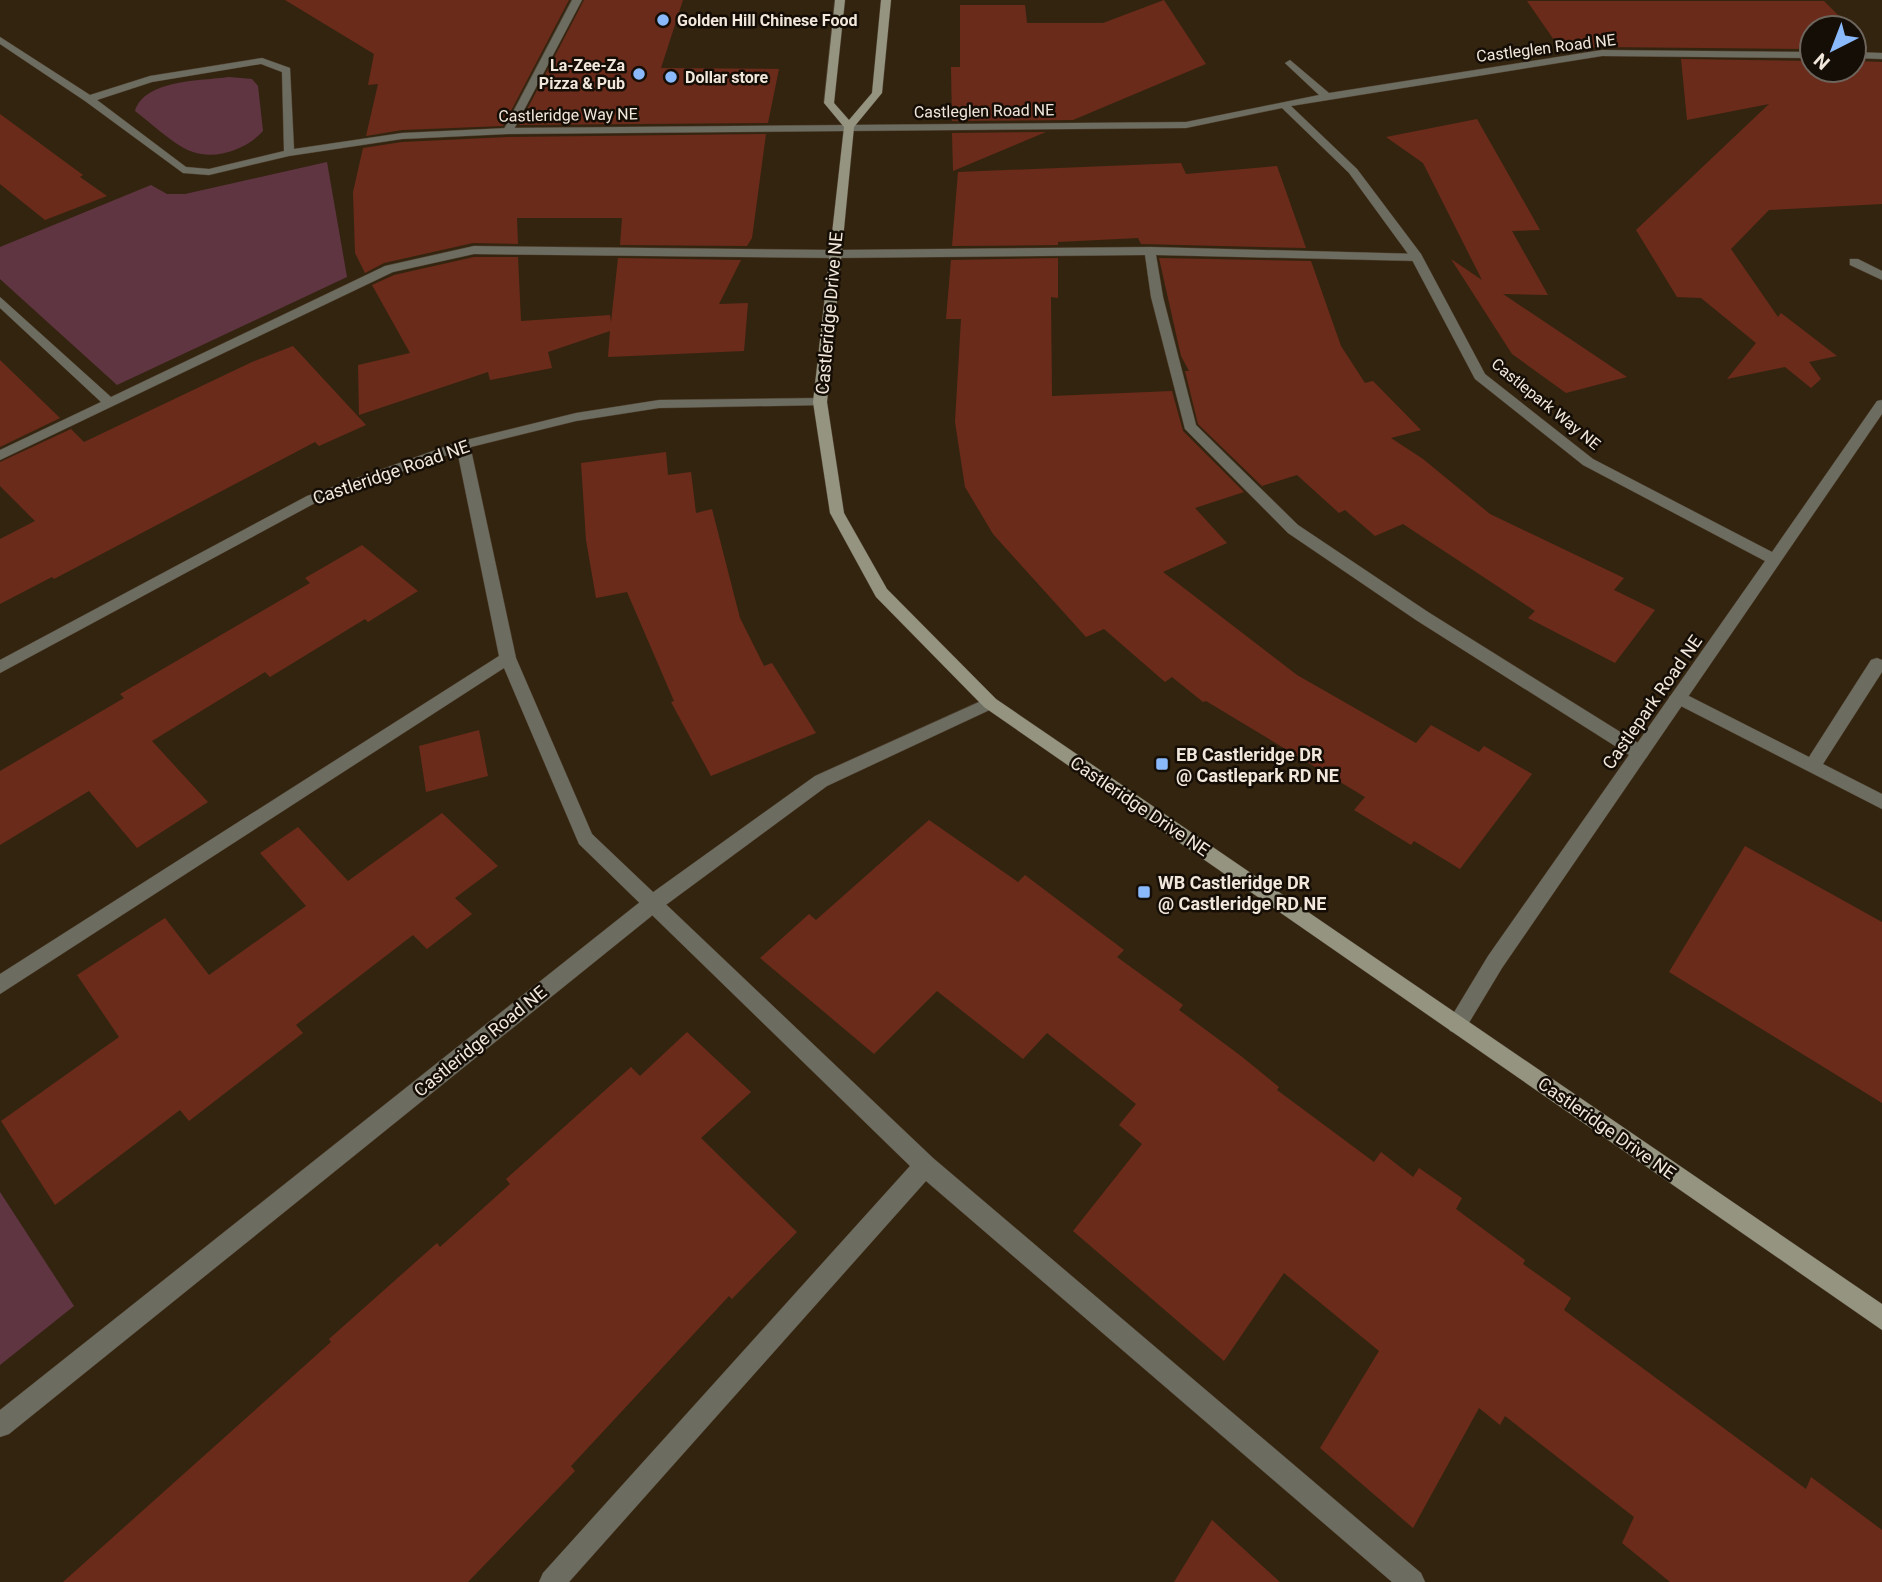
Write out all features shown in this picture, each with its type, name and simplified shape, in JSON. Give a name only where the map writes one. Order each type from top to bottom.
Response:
[{"type":"street","points":[[509,131],[578,0]]},
{"type":"street","points":[[840,0],[829,103],[849,127],[877,93],[886,0]]},
{"type":"street","name":"Castleridge Way NE","points":[[0,40],[89,99],[183,170],[209,172],[289,153],[402,136],[509,131],[849,127]]},
{"type":"street","name":"Castleglen Road NE","points":[[849,127],[1186,125],[1328,96],[1602,53],[1798,55]]},
{"type":"street","points":[[89,99],[150,79],[262,61],[287,69],[289,153]]},
{"type":"street","points":[[1290,63],[1328,96]]},
{"type":"street","name":"Castlepark Way NE","points":[[1283,104],[1353,171],[1417,257],[1480,376],[1588,462],[1775,560]]},
{"type":"street","name":"Castleridge Drive NE","points":[[849,127],[820,402],[837,513],[881,593],[990,704],[1882,1318]]},
{"type":"street","points":[[0,456],[389,270],[474,250],[834,254],[1150,251],[1417,257]]},
{"type":"street","points":[[1150,251],[1157,297],[1190,426],[1293,529],[1422,616],[1640,752]]},
{"type":"street","points":[[1854,262],[1882,276]]},
{"type":"street","points":[[0,301],[110,403]]},
{"type":"street","name":"Castleridge Road NE","points":[[0,667],[312,499],[463,445],[576,417],[659,404],[820,402]]},
{"type":"street","name":"Castlepark Road NE","points":[[1457,1024],[1494,962],[1882,404]]},
{"type":"street","points":[[463,445],[508,658],[585,839],[925,1166],[1412,1582]]},
{"type":"street","points":[[0,985],[508,658]]},
{"type":"street","points":[[1812,766],[1877,664],[1882,666]]},
{"type":"street","points":[[1677,697],[1882,802]]},
{"type":"street","name":"Castleridge Road NE","points":[[0,1425],[652,904],[821,781],[990,704]]},
{"type":"street","points":[[552,1582],[925,1166]]},
{"type":"shaded area","points":[[229,77],[252,79],[258,86],[263,131],[240,148],[212,155],[193,152],[171,140],[135,111],[150,93],[162,87]]},
{"type":"shaded area","points":[[327,162],[347,277],[117,385],[0,279],[0,247],[151,185],[167,194],[185,194]]},
{"type":"shaded area","points":[[0,1192],[74,1306],[0,1365]]},
{"type":"building","points":[[285,0],[569,0],[503,126],[402,130],[366,136],[378,84],[368,85],[374,54]]},
{"type":"building","points":[[584,0],[683,0],[661,68],[779,69],[768,123],[519,125]]},
{"type":"building","points":[[1164,0],[1206,64],[1073,120],[952,121],[951,67],[960,67],[960,5],[1025,5],[1027,23],[1103,23]]},
{"type":"building","points":[[1527,1],[1824,1],[1837,14],[1798,14],[1798,49],[1602,47],[1561,50]]},
{"type":"building","points":[[1681,59],[1798,61],[1798,84],[1868,84],[1868,62],[1882,62],[1882,204],[1769,210],[1731,249],[1778,317],[1781,313],[1837,356],[1809,362],[1821,379],[1811,388],[1785,367],[1727,379],[1756,343],[1701,298],[1677,297],[1636,230],[1769,104],[1687,120]]},
{"type":"building","points":[[0,114],[107,196],[45,220],[0,184]]},
{"type":"building","points":[[1477,119],[1540,230],[1512,231],[1548,295],[1503,294],[1627,377],[1566,393],[1512,354],[1451,259],[1482,280],[1423,163],[1386,137]]},
{"type":"building","points":[[1046,132],[953,171],[952,133]]},
{"type":"building","points":[[766,134],[752,238],[747,246],[620,245],[622,218],[517,218],[518,244],[473,243],[384,263],[365,273],[355,253],[353,192],[363,148],[402,142],[508,137]]},
{"type":"building","points":[[1181,163],[1186,174],[1277,166],[1306,248],[1141,244],[1138,238],[1058,242],[1058,245],[952,246],[958,172]]},
{"type":"building","points":[[474,257],[518,257],[521,321],[610,315],[611,322],[618,258],[741,260],[719,304],[748,303],[744,351],[608,357],[610,331],[548,352],[552,368],[490,380],[488,372],[359,415],[358,365],[410,353],[372,285],[394,275]]},
{"type":"building","points":[[1058,258],[1058,298],[1051,297],[1052,396],[1172,391],[1183,431],[1244,492],[1195,508],[1227,543],[1163,572],[1297,675],[1416,743],[1431,725],[1479,752],[1484,746],[1532,774],[1460,869],[1414,841],[1411,845],[1354,810],[1365,797],[1206,701],[1203,702],[1172,677],[1165,682],[1104,629],[1086,637],[993,534],[965,487],[955,422],[961,319],[946,319],[951,260]]},
{"type":"building","points":[[1159,258],[1311,261],[1341,346],[1365,383],[1373,381],[1421,430],[1391,438],[1423,459],[1490,514],[1624,578],[1614,590],[1655,610],[1615,663],[1528,618],[1535,611],[1403,524],[1375,536],[1345,510],[1339,513],[1297,475],[1262,486],[1198,424],[1185,371],[1189,371],[1181,356]]},
{"type":"building","points":[[293,346],[366,425],[319,446],[315,442],[54,579],[52,577],[0,604],[0,539],[35,521],[0,486],[0,462],[71,429],[84,442],[252,362]]},
{"type":"building","points":[[0,360],[60,418],[0,447]]},
{"type":"building","points":[[666,452],[668,475],[691,472],[696,513],[712,509],[740,618],[764,666],[772,663],[816,733],[711,776],[671,702],[674,701],[627,592],[596,598],[586,540],[581,463]]},
{"type":"building","points":[[362,545],[418,591],[368,622],[365,619],[270,677],[265,672],[152,741],[208,802],[137,848],[89,791],[0,845],[0,771],[124,698],[120,694],[310,583],[305,578]]},
{"type":"building","points":[[479,730],[488,776],[426,792],[419,746]]},
{"type":"building","points":[[442,813],[498,866],[455,898],[472,914],[427,949],[413,935],[296,1025],[303,1033],[189,1121],[180,1110],[55,1205],[1,1121],[119,1037],[77,975],[165,918],[209,975],[306,906],[260,853],[298,827],[348,881]]},
{"type":"building","points":[[929,820],[1018,882],[1025,875],[1124,950],[1117,957],[1183,1005],[1179,1010],[1279,1087],[1277,1090],[1374,1162],[1381,1152],[1413,1177],[1419,1168],[1462,1198],[1456,1209],[1525,1260],[1523,1264],[1571,1298],[1564,1310],[1806,1489],[1811,1477],[1882,1530],[1882,1582],[1670,1582],[1622,1543],[1634,1517],[1505,1416],[1500,1425],[1479,1408],[1413,1528],[1320,1448],[1379,1351],[1284,1273],[1224,1361],[1073,1231],[1142,1144],[1119,1125],[1136,1104],[1047,1033],[1023,1059],[937,991],[874,1054],[760,958],[809,914],[816,920]]},
{"type":"building","points":[[1745,846],[1882,922],[1882,1103],[1669,972]]},
{"type":"building","points":[[687,1032],[751,1092],[701,1138],[797,1232],[732,1299],[729,1296],[571,1466],[575,1471],[468,1582],[63,1582],[331,1342],[329,1339],[437,1243],[440,1247],[510,1184],[506,1179],[631,1067],[640,1076]]},
{"type":"building","points":[[1212,1520],[1280,1582],[1174,1582]]},
{"type":"place","name":"Golden Hill Chinese Food","points":[[663,20]]},
{"type":"place","name":"La-Zee-Za Pizza & Pub","points":[[639,74]]},
{"type":"place","name":"Dollar store","points":[[671,77]]},
{"type":"place","name":"EB Castleridge DR @ Castlepark RD NE","points":[[1162,764]]},
{"type":"place","name":"WB Castleridge DR @ Castleridge RD NE","points":[[1144,892]]}]
